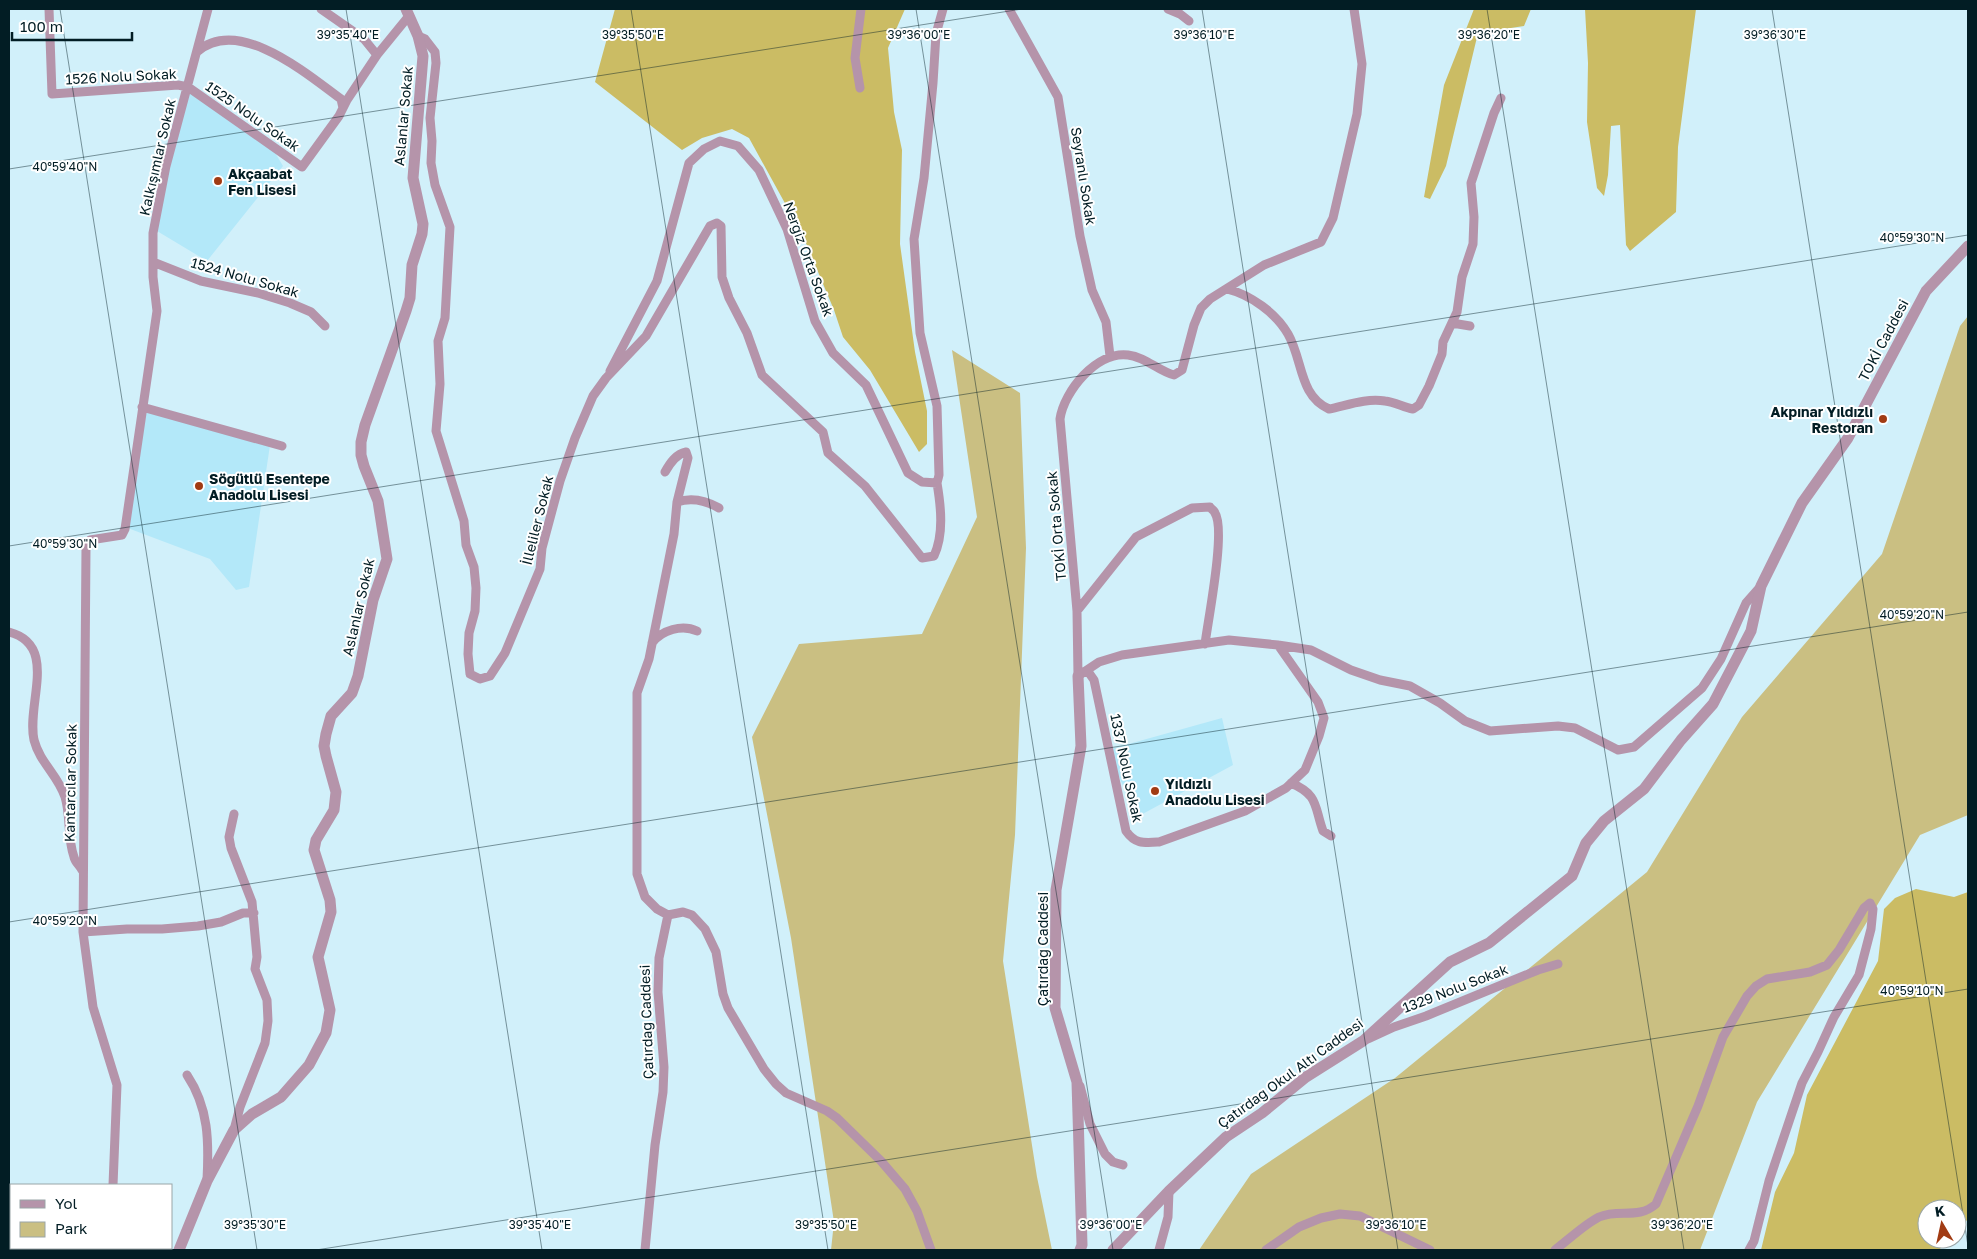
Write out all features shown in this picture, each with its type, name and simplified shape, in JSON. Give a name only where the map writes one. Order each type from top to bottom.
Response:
[{"type":"street","name":"1526 Nolu Sokak","points":[[49,9],[52,94],[178,85],[188,87]]},
{"type":"street","name":"Kalkışımlar Sokak","points":[[142,407],[157,311],[153,233],[166,166],[208,9]]},
{"type":"street","points":[[322,9],[364,39],[377,54]]},
{"type":"street","points":[[860,88],[855,58],[861,9]]},
{"type":"street","points":[[937,483],[939,476],[937,406],[920,333],[914,239],[925,168],[936,34],[943,9]]},
{"type":"street","name":"Seyranlı Sokak","points":[[1009,9],[1038,57],[1058,97],[1080,236],[1092,290],[1106,322],[1110,356]]},
{"type":"street","points":[[1168,9],[1180,14],[1189,22]]},
{"type":"street","points":[[1110,356],[1128,355],[1144,359],[1166,373],[1174,374],[1182,370],[1200,308],[1210,299],[1264,265],[1321,242],[1333,218],[1357,114],[1362,64],[1354,9]]},
{"type":"street","points":[[343,108],[377,54],[407,13]]},
{"type":"street","name":"Aslanlar Sokak","points":[[234,1130],[252,1114],[281,1097],[309,1065],[326,1033],[330,1010],[318,958],[331,912],[330,900],[314,850],[316,840],[334,810],[336,792],[324,746],[331,716],[352,693],[358,676],[373,600],[387,559],[381,512],[364,466],[361,442],[365,425],[410,298],[412,265],[422,234],[423,224],[413,178],[423,56],[418,36],[407,13]]},
{"type":"street","name":"İlleliler Sokak","points":[[418,36],[425,39],[435,52],[436,63],[430,118],[431,163],[435,185],[450,227],[445,318],[438,341],[440,384],[436,431],[464,521],[466,545],[474,567],[476,588],[468,654],[470,674],[474,678],[480,679],[490,676],[506,653],[515,632],[540,570],[547,526],[567,458],[593,396],[606,378],[646,336],[710,226],[717,223],[721,226],[722,277],[729,298],[747,333],[762,375],[823,432],[828,452],[865,486],[922,558],[934,556],[938,546],[940,512],[937,483]]},
{"type":"street","points":[[196,52],[205,44],[219,40],[233,39],[251,43],[292,63],[341,99],[343,108]]},
{"type":"street","name":"1525 Nolu Sokak","points":[[188,87],[302,167],[343,108]]},
{"type":"street","points":[[1228,289],[1249,298],[1276,318],[1289,335],[1312,397],[1319,405],[1329,409],[1362,401],[1384,401],[1413,409],[1419,405],[1438,364],[1442,342],[1457,312],[1462,277],[1473,244],[1474,218],[1471,183],[1494,113],[1501,98]]},
{"type":"street","name":"Nergiz Orta Sokak","points":[[606,378],[657,281],[689,163],[704,149],[720,141],[738,146],[759,170],[787,230],[815,321],[833,353],[866,384],[908,473],[922,482],[937,483]]},
{"type":"street","name":"TOKİ Caddesi","points":[[1761,586],[1802,503],[1848,438],[1926,291],[1968,246]]},
{"type":"street","name":"1524 Nolu Sokak","points":[[153,262],[202,281],[258,293],[301,307],[311,312],[325,326]]},
{"type":"street","points":[[1452,323],[1470,326]]},
{"type":"street","name":"TOKİ Orta Sokak","points":[[1083,673],[1060,419],[1062,405],[1088,370],[1110,356]]},
{"type":"street","points":[[142,407],[282,446]]},
{"type":"street","name":"Kantarcılar Sokak","points":[[113,1184],[117,1085],[93,1007],[83,932],[86,547],[90,540],[122,536],[125,528],[142,407]]},
{"type":"street","points":[[665,472],[676,457],[686,452],[688,458],[677,502],[674,534],[649,659],[637,693],[637,874],[646,897],[657,909],[668,915],[683,912],[692,916],[705,929],[716,952],[723,994],[728,1008],[764,1069],[786,1093],[827,1111],[837,1118],[881,1161],[904,1189],[917,1211],[931,1250]]},
{"type":"street","points":[[677,502],[687,499],[704,500],[719,508]]},
{"type":"street","points":[[1077,611],[1136,537],[1192,508],[1210,507],[1216,514],[1217,519],[1217,560],[1204,644]]},
{"type":"street","points":[[1083,673],[1099,662],[1122,655],[1230,640],[1278,645],[1311,650],[1351,670],[1380,680],[1410,686],[1440,703],[1464,721],[1490,732],[1558,726],[1575,728],[1618,750],[1634,747],[1702,688],[1721,659],[1746,602],[1761,586]]},
{"type":"street","name":"Çatırdağ Okul Altı Caddesi","points":[[1113,1250],[1169,1192],[1226,1138],[1262,1113],[1306,1077],[1364,1042],[1450,962],[1489,943],[1572,876],[1586,843],[1604,821],[1644,789],[1681,740],[1713,704],[1751,631],[1761,586]]},
{"type":"street","points":[[652,644],[670,630],[686,628],[697,631]]},
{"type":"street","points":[[9,632],[26,640],[33,648],[37,658],[38,668],[32,717],[34,738],[41,759],[60,785],[65,796],[74,858],[83,871]]},
{"type":"street","name":"1337 Nolu Sokak","points":[[1083,673],[1094,680],[1126,830],[1132,839],[1144,842],[1159,842],[1220,821],[1261,802],[1291,783],[1305,770],[1320,736],[1324,718],[1318,702],[1278,645]]},
{"type":"street","name":"Çatırdağ Caddesi","points":[[1080,1250],[1082,1245],[1077,1082],[1055,1008],[1056,890],[1081,746],[1083,673]]},
{"type":"street","points":[[1291,783],[1311,795],[1323,831],[1331,836]]},
{"type":"street","points":[[179,1250],[207,1180],[234,1130],[240,1107],[268,1032],[267,1000],[255,968],[257,957],[254,913],[248,890],[231,848],[229,836],[234,814]]},
{"type":"street","points":[[1555,1250],[1598,1218],[1609,1214],[1642,1213],[1649,1211],[1656,1204],[1698,1106],[1724,1038],[1747,996],[1756,986],[1767,979],[1810,972],[1827,965],[1839,950],[1864,908],[1870,903],[1873,910],[1871,929],[1859,975],[1834,1017],[1802,1083],[1769,1181],[1754,1241],[1749,1250]]},
{"type":"street","points":[[83,932],[198,926],[221,922],[242,913],[254,913]]},
{"type":"street","name":"Çatırdağ Caddesi","points":[[646,1250],[655,1145],[663,1092],[664,1067],[658,992],[659,958],[668,915]]},
{"type":"street","name":"1329 Nolu Sokak","points":[[1364,1042],[1394,1027],[1426,1016],[1538,970],[1558,964]]},
{"type":"street","points":[[187,1075],[195,1088],[203,1110],[209,1145],[207,1180]]},
{"type":"street","points":[[1077,1082],[1082,1092],[1090,1124],[1105,1154],[1113,1162],[1123,1165]]},
{"type":"street","points":[[1159,1250],[1168,1217],[1169,1192]]},
{"type":"street","points":[[1266,1250],[1299,1227],[1321,1218],[1340,1214],[1360,1216],[1430,1250]]},
{"type":"shaded area","points":[[615,9],[905,9],[888,48],[894,112],[902,150],[900,244],[915,352],[927,411],[927,444],[919,452],[870,370],[843,337],[834,310],[803,236],[749,138],[732,129],[702,138],[682,150],[595,82]]},
{"type":"shaded area","points":[[1474,9],[1531,9],[1524,26],[1478,33],[1446,166],[1430,199],[1424,197],[1444,85]]},
{"type":"shaded area","points":[[1585,9],[1696,9],[1678,147],[1676,212],[1630,251],[1626,245],[1620,125],[1611,126],[1608,175],[1604,196],[1597,188],[1587,122],[1588,63]]},
{"type":"shaded area","name":"Akçaabat Fen Lisesi","points":[[190,92],[271,146],[283,166],[207,261],[157,231],[160,195]]},
{"type":"shaded area","name":"Söğütlü Esentepe Anadolu Lisesi","points":[[147,410],[270,445],[249,587],[236,590],[210,559],[125,527]]},
{"type":"shaded area","name":"Yıldızlı Anadolu Lisesi","points":[[1222,718],[1233,765],[1137,817],[1107,750]]},
{"type":"shaded area","points":[[1916,889],[1954,897],[1968,892],[1968,1219],[1967,1199],[1917,1199],[1917,1249],[1939,1250],[1761,1250],[1775,1192],[1794,1153],[1807,1095],[1878,961],[1884,909],[1895,898]]},
{"type":"green space","points":[[1968,316],[1968,815],[1920,835],[1757,1102],[1700,1250],[1199,1250],[1251,1174],[1395,1078],[1647,872],[1742,717],[1882,554],[1960,326]]},
{"type":"green space","points":[[952,350],[1020,393],[1026,548],[1015,835],[1003,961],[1037,1177],[1052,1250],[831,1250],[834,1222],[791,938],[752,737],[799,644],[922,634],[977,517]]},
{"type":"place","name":"Akçaabat Fen Lisesi","points":[[218,181]]},
{"type":"place","name":"Akpınar Yıldızlı Restoran","points":[[1883,419]]},
{"type":"place","name":"Söğütlü Esentepe Anadolu Lisesi","points":[[199,486]]},
{"type":"place","name":"Yıldızlı Anadolu Lisesi","points":[[1155,791]]}]
